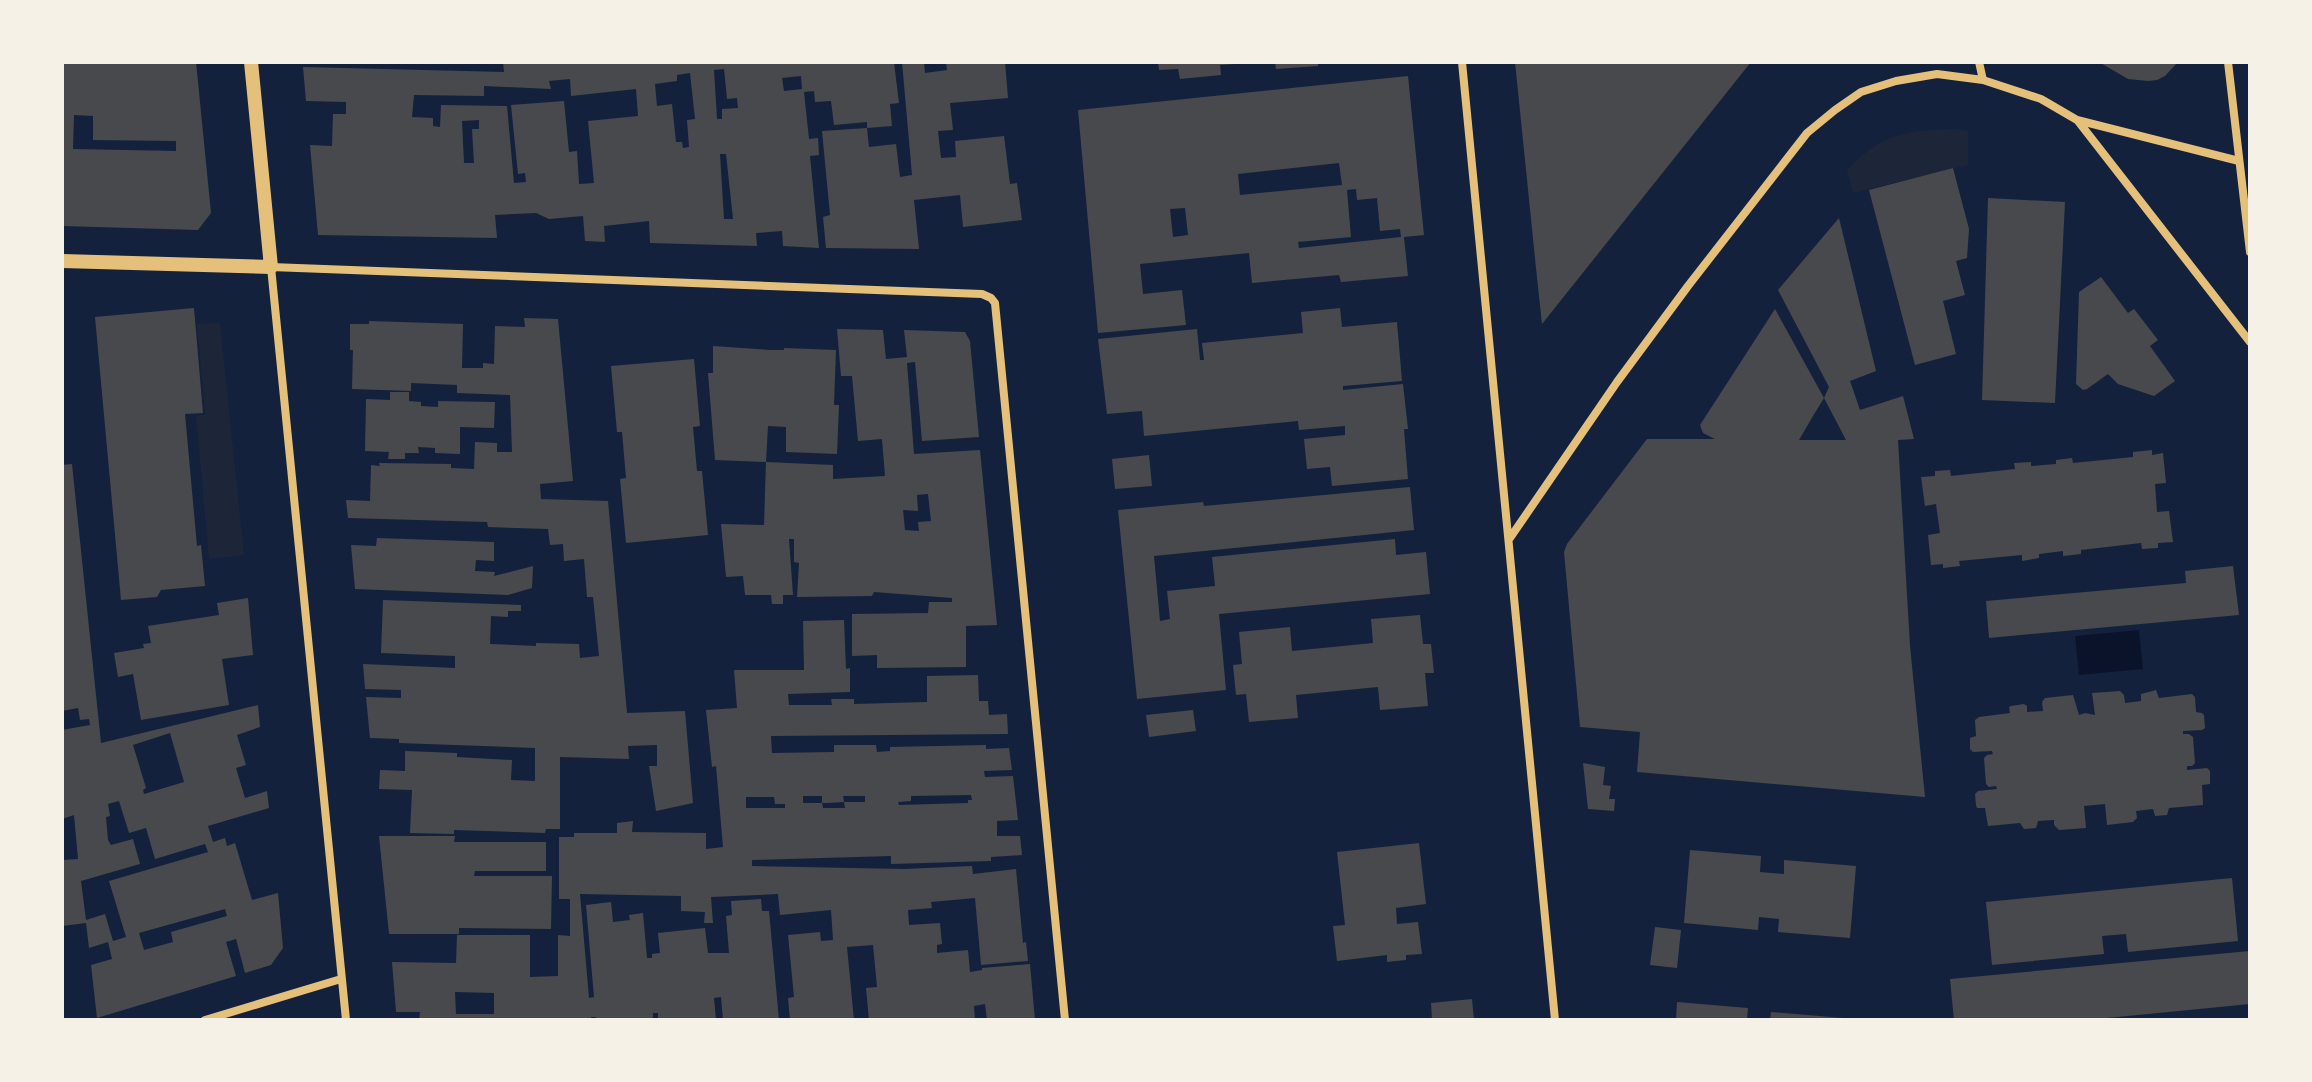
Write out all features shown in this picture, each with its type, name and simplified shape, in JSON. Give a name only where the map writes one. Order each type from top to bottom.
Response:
[{"type":"street","points":[[251,62],[346,1020]]},
{"type":"street","points":[[1462,62],[1555,1020]]},
{"type":"street","points":[[1979,62],[1983,80]]},
{"type":"street","points":[[2228,62],[2250,252]]},
{"type":"street","points":[[1510,538],[1617,382],[1807,133],[1861,92],[1896,81],[1937,74],[1983,80],[2041,99],[2077,120],[2239,161]]},
{"type":"street","points":[[2077,120],[2250,342]]},
{"type":"street","points":[[62,261],[982,294],[991,298],[995,303],[1065,1020]]},
{"type":"street","points":[[205,1020],[341,979]]},
{"type":"shaded area","points":[[1968,131],[1968,165],[1853,193],[1847,170],[1872,148],[1910,133]]},
{"type":"shaded area","points":[[220,323],[244,555],[209,559],[196,416],[205,414],[197,324]]},
{"type":"shaded area","points":[[2139,630],[2143,669],[2079,675],[2075,636]]},
{"type":"building","points":[[62,62],[196,62],[211,213],[198,230],[62,226]],"holes":[[[74,115],[93,116],[93,140],[176,141],[176,151],[73,149]]]},
{"type":"building","points":[[503,62],[894,62],[899,103],[890,104],[892,126],[867,128],[867,122],[834,125],[831,101],[815,102],[814,91],[804,92],[809,139],[818,138],[819,155],[810,156],[819,248],[783,246],[782,231],[756,233],[757,246],[650,243],[649,221],[604,226],[605,242],[585,241],[583,216],[549,219],[536,213],[495,215],[497,238],[318,235],[310,145],[332,146],[333,114],[346,114],[346,102],[306,101],[303,67],[504,72]],"holes":[[[724,69],[727,99],[737,98],[738,108],[722,109],[722,119],[717,119],[714,70]],[[690,73],[695,119],[687,120],[689,147],[683,148],[682,142],[676,142],[672,104],[657,106],[655,84],[677,81],[677,75]],[[801,76],[802,89],[784,91],[782,78]],[[570,79],[571,96],[636,89],[638,116],[588,121],[594,183],[579,184],[577,151],[569,152],[564,101],[511,105],[518,174],[525,173],[526,182],[514,183],[507,106],[441,105],[440,127],[433,126],[433,118],[412,117],[414,95],[484,96],[484,86],[551,89],[549,81]],[[479,120],[479,129],[472,129],[474,163],[464,163],[462,121]],[[720,154],[726,154],[733,219],[724,219]]]},
{"type":"building","points":[[902,62],[924,62],[925,73],[947,70],[946,62],[1005,62],[1008,98],[950,103],[953,130],[938,131],[941,158],[956,157],[955,141],[1004,136],[1010,184],[1017,183],[1022,220],[963,227],[960,195],[914,200],[919,249],[826,248],[823,217],[830,215],[822,131],[867,128],[869,147],[896,144],[900,177],[912,175]]},
{"type":"building","points":[[1158,62],[1235,64],[1220,65],[1221,75],[1180,79],[1178,69],[1159,70]]},
{"type":"building","points":[[1275,62],[1318,62],[1318,66],[1276,69]]},
{"type":"building","points":[[1515,62],[1751,62],[1542,324],[1536,268]]},
{"type":"building","points":[[2099,62],[2178,62],[2165,76],[2148,81],[2128,79]]},
{"type":"building","points":[[1408,76],[1424,235],[1404,237],[1408,276],[1341,282],[1339,275],[1252,283],[1249,253],[1140,264],[1143,294],[1182,290],[1186,325],[1098,333],[1078,110]],"holes":[[[1339,163],[1342,185],[1240,195],[1238,174]],[[1356,189],[1357,200],[1377,198],[1380,231],[1400,229],[1401,237],[1299,248],[1298,242],[1351,237],[1347,190]],[[1185,208],[1188,235],[1173,237],[1170,209]]]},
{"type":"building","points":[[1953,168],[1969,229],[1967,258],[1956,261],[1965,295],[1943,301],[1956,354],[1915,365],[1869,190]]},
{"type":"building","points":[[1988,198],[2065,202],[2055,403],[1982,400]]},
{"type":"building","points":[[1839,218],[1876,371],[1850,381],[1860,410],[1903,396],[1914,439],[1898,440],[1910,646],[1925,797],[1637,772],[1640,732],[1580,727],[1564,552],[1567,544],[1647,439],[1715,439],[1703,433],[1700,425],[1775,309],[1824,398],[1829,387],[1778,290]],"holes":[[[1824,398],[1846,440],[1799,440]]]},
{"type":"building","points":[[2101,277],[2128,313],[2134,309],[2158,340],[2150,346],[2175,381],[2154,396],[2118,384],[2108,374],[2087,389],[2083,390],[2076,384],[2079,292]]},
{"type":"building","points":[[194,308],[203,413],[185,414],[197,546],[201,545],[205,586],[161,590],[157,597],[121,600],[95,317]]},
{"type":"building","points":[[1340,308],[1342,327],[1397,322],[1402,381],[1343,386],[1343,390],[1403,384],[1408,429],[1404,429],[1408,479],[1332,486],[1330,467],[1307,469],[1304,439],[1345,435],[1345,426],[1299,430],[1298,421],[1144,436],[1142,411],[1107,414],[1098,339],[1197,329],[1200,360],[1204,360],[1202,343],[1303,333],[1301,312]]},
{"type":"building","points":[[524,318],[558,319],[573,481],[540,484],[541,499],[608,501],[627,713],[685,711],[693,803],[656,811],[649,766],[657,766],[657,745],[628,746],[629,759],[560,757],[560,829],[546,829],[545,833],[454,830],[454,834],[410,833],[412,790],[379,789],[380,770],[405,771],[405,751],[512,760],[511,780],[535,781],[535,748],[399,743],[399,739],[370,738],[366,697],[401,698],[401,690],[365,689],[363,664],[455,668],[455,656],[381,653],[383,600],[521,605],[521,611],[508,611],[508,617],[491,616],[490,644],[579,644],[580,658],[599,656],[593,597],[587,597],[584,559],[564,561],[563,544],[550,545],[548,529],[488,527],[487,522],[348,518],[346,500],[370,501],[371,465],[451,464],[451,468],[474,469],[475,442],[497,443],[497,452],[512,452],[510,395],[457,393],[457,385],[411,383],[411,391],[352,389],[350,324],[369,324],[369,321],[463,324],[462,368],[483,368],[483,363],[494,364],[495,326],[525,327]]},
{"type":"building","points":[[837,329],[883,330],[886,359],[907,357],[904,330],[965,332],[970,341],[979,437],[922,441],[915,362],[907,363],[914,454],[980,450],[997,625],[966,626],[966,667],[877,668],[877,655],[852,656],[852,614],[928,613],[929,602],[952,602],[952,598],[874,592],[872,596],[797,597],[799,563],[794,562],[794,539],[789,539],[793,595],[783,595],[783,604],[772,604],[771,595],[745,595],[743,576],[726,577],[721,524],[764,525],[766,462],[833,465],[833,479],[885,476],[882,439],[858,441],[852,376],[841,376]],"holes":[[[928,494],[931,521],[918,522],[919,531],[905,530],[903,510],[918,511],[917,495]]]},
{"type":"building","points":[[713,346],[836,350],[834,405],[839,405],[837,454],[786,452],[786,427],[768,426],[766,462],[715,460],[708,373],[713,373]]},
{"type":"building","points":[[694,359],[700,426],[693,427],[697,471],[702,471],[708,535],[626,543],[620,479],[626,478],[622,432],[617,432],[611,366]]},
{"type":"building","points":[[390,392],[409,392],[409,401],[421,402],[421,406],[438,407],[438,401],[495,402],[494,428],[460,427],[460,454],[435,453],[435,448],[418,447],[419,453],[405,453],[405,459],[388,459],[389,452],[365,451],[366,399],[390,400]]},
{"type":"building","points":[[2152,450],[2152,455],[2163,453],[2166,483],[2155,484],[2157,512],[2169,511],[2173,542],[2158,543],[2158,548],[2142,549],[2141,543],[2081,550],[2081,554],[2063,556],[2063,551],[2039,554],[2039,558],[2022,561],[2022,555],[1959,561],[1960,566],[1943,568],[1943,564],[1931,565],[1928,535],[1940,533],[1936,504],[1925,506],[1921,477],[1935,476],[1935,471],[1950,470],[1951,476],[2015,469],[2014,463],[2031,462],[2031,466],[2056,464],[2056,460],[2072,458],[2073,463],[2133,457],[2133,452]]},
{"type":"building","points":[[1149,455],[1152,486],[1115,489],[1112,459]]},
{"type":"building","points":[[72,464],[101,743],[258,705],[260,727],[237,735],[246,765],[236,768],[245,798],[267,791],[269,808],[208,826],[213,842],[225,838],[227,846],[235,843],[252,900],[278,893],[283,948],[271,965],[245,973],[236,939],[226,942],[236,976],[97,1018],[91,965],[112,959],[108,942],[89,948],[86,923],[62,926],[62,860],[78,859],[74,815],[62,819],[62,730],[90,725],[89,719],[80,720],[78,708],[62,711],[62,465]],"holes":[[[170,733],[184,782],[144,794],[146,788],[133,745]],[[119,801],[129,833],[146,828],[155,859],[205,844],[208,852],[109,881],[126,937],[113,941],[105,914],[86,920],[81,881],[140,864],[133,839],[111,845],[108,840],[108,804]],[[225,909],[227,916],[171,932],[173,942],[144,950],[139,933]]]},
{"type":"building","points":[[1410,487],[1414,530],[1154,556],[1160,621],[1170,619],[1167,591],[1215,586],[1212,557],[1395,539],[1396,555],[1426,552],[1430,594],[1219,614],[1226,690],[1137,699],[1118,510],[1203,502],[1204,506]]},
{"type":"building","points":[[377,538],[494,542],[494,561],[476,560],[475,571],[495,572],[494,576],[533,566],[532,588],[508,595],[355,589],[351,545],[376,546]]},
{"type":"building","points":[[2233,566],[2239,615],[1989,638],[1986,601],[2186,583],[2185,571]]},
{"type":"building","points":[[248,598],[253,655],[222,659],[229,705],[141,720],[133,674],[118,677],[114,653],[144,648],[143,644],[151,643],[148,626],[219,615],[217,603]]},
{"type":"building","points":[[1420,615],[1423,644],[1431,644],[1434,673],[1425,673],[1428,706],[1380,710],[1378,687],[1296,695],[1298,718],[1249,722],[1246,694],[1236,695],[1233,665],[1242,664],[1239,632],[1290,627],[1292,651],[1373,643],[1371,619]]},
{"type":"building","points":[[844,620],[850,692],[788,694],[789,705],[832,705],[831,699],[854,699],[854,704],[927,702],[927,676],[978,675],[979,701],[988,701],[989,715],[1007,714],[1008,734],[771,736],[772,753],[834,752],[834,745],[876,745],[877,752],[890,751],[890,747],[986,745],[986,749],[1009,748],[1012,770],[984,771],[985,777],[1013,776],[1018,820],[997,821],[997,836],[1020,836],[1022,855],[991,857],[991,861],[891,864],[891,856],[752,860],[752,866],[904,869],[972,866],[973,874],[1016,869],[1023,943],[1026,942],[1028,961],[981,965],[975,898],[931,902],[932,908],[908,910],[909,925],[940,923],[942,944],[937,945],[937,953],[968,950],[970,972],[1030,964],[1035,1020],[987,1020],[985,1004],[974,1006],[975,1020],[869,1020],[866,988],[877,987],[873,945],[847,947],[854,1020],[790,1020],[788,998],[794,997],[788,935],[820,932],[821,941],[833,940],[831,910],[780,915],[778,894],[711,897],[713,923],[704,923],[705,912],[681,911],[681,896],[580,894],[589,998],[594,997],[586,905],[611,902],[613,922],[630,920],[629,915],[643,913],[647,958],[652,958],[652,954],[660,953],[658,933],[705,928],[708,953],[729,953],[726,916],[732,915],[731,901],[761,899],[762,911],[769,911],[779,1020],[723,1020],[721,997],[714,998],[716,1020],[658,1020],[658,1013],[653,1013],[653,1020],[597,1020],[591,1017],[592,1020],[419,1020],[420,1012],[396,1012],[392,962],[456,963],[457,935],[530,935],[530,977],[558,976],[558,935],[570,936],[570,899],[559,899],[559,837],[574,837],[574,833],[617,833],[617,823],[633,821],[632,832],[706,833],[706,849],[723,847],[716,766],[712,767],[706,710],[737,708],[734,670],[804,670],[803,621]],"holes":[[[971,795],[972,800],[968,803],[899,805],[898,802],[911,801],[911,796]],[[803,796],[822,796],[822,803],[803,803]],[[843,796],[865,796],[865,802],[844,802]],[[746,797],[774,797],[775,804],[785,804],[785,808],[746,808]],[[844,802],[845,808],[823,808],[822,803]],[[455,992],[494,993],[494,1014],[456,1014]]]},
{"type":"building","points":[[2156,690],[2159,698],[2192,694],[2196,712],[2204,715],[2205,728],[2183,731],[2183,734],[2193,737],[2195,763],[2187,766],[2187,770],[2207,768],[2210,771],[2210,784],[2202,785],[2203,805],[2169,808],[2167,815],[2155,816],[2153,809],[2136,811],[2137,818],[2133,822],[2107,825],[2105,804],[2084,806],[2086,828],[2059,830],[2054,820],[2038,821],[2036,828],[2024,829],[2020,823],[1988,826],[1985,808],[1977,808],[1975,794],[1997,789],[1986,784],[1984,758],[1993,754],[1992,751],[1973,752],[1970,749],[1970,738],[1976,736],[1975,720],[2010,713],[2009,707],[2024,704],[2027,712],[2043,711],[2045,698],[2073,695],[2079,715],[2095,715],[2092,693],[2120,691],[2125,703],[2141,701],[2141,694]]},
{"type":"building","points":[[1193,710],[1196,731],[1149,737],[1146,715]]},
{"type":"building","points":[[1583,763],[1605,767],[1603,785],[1611,786],[1609,799],[1615,799],[1614,811],[1588,809]]},
{"type":"building","points":[[379,836],[455,836],[454,842],[546,842],[546,871],[475,871],[474,876],[552,876],[551,929],[459,928],[459,934],[389,934]]},
{"type":"building","points":[[1419,843],[1426,904],[1396,908],[1397,924],[1418,922],[1422,954],[1406,955],[1406,960],[1387,962],[1387,955],[1337,961],[1333,926],[1345,925],[1337,852]]},
{"type":"building","points":[[1690,850],[1761,856],[1760,872],[1784,874],[1784,860],[1856,866],[1850,938],[1778,932],[1779,919],[1759,917],[1758,930],[1684,923]]},
{"type":"building","points":[[2232,878],[2238,941],[2128,952],[2126,934],[2102,936],[2104,954],[1992,965],[1986,902]]},
{"type":"building","points":[[1655,927],[1681,930],[1677,968],[1650,965]]},
{"type":"building","points":[[2250,951],[2250,1004],[2087,1020],[1954,1020],[1950,979]]},
{"type":"building","points":[[1472,999],[1474,1020],[1432,1020],[1431,1003]]},
{"type":"building","points":[[1677,1002],[1748,1008],[1747,1020],[1676,1020]]},
{"type":"building","points":[[1771,1012],[1843,1018],[1843,1020],[1770,1020]]}]
